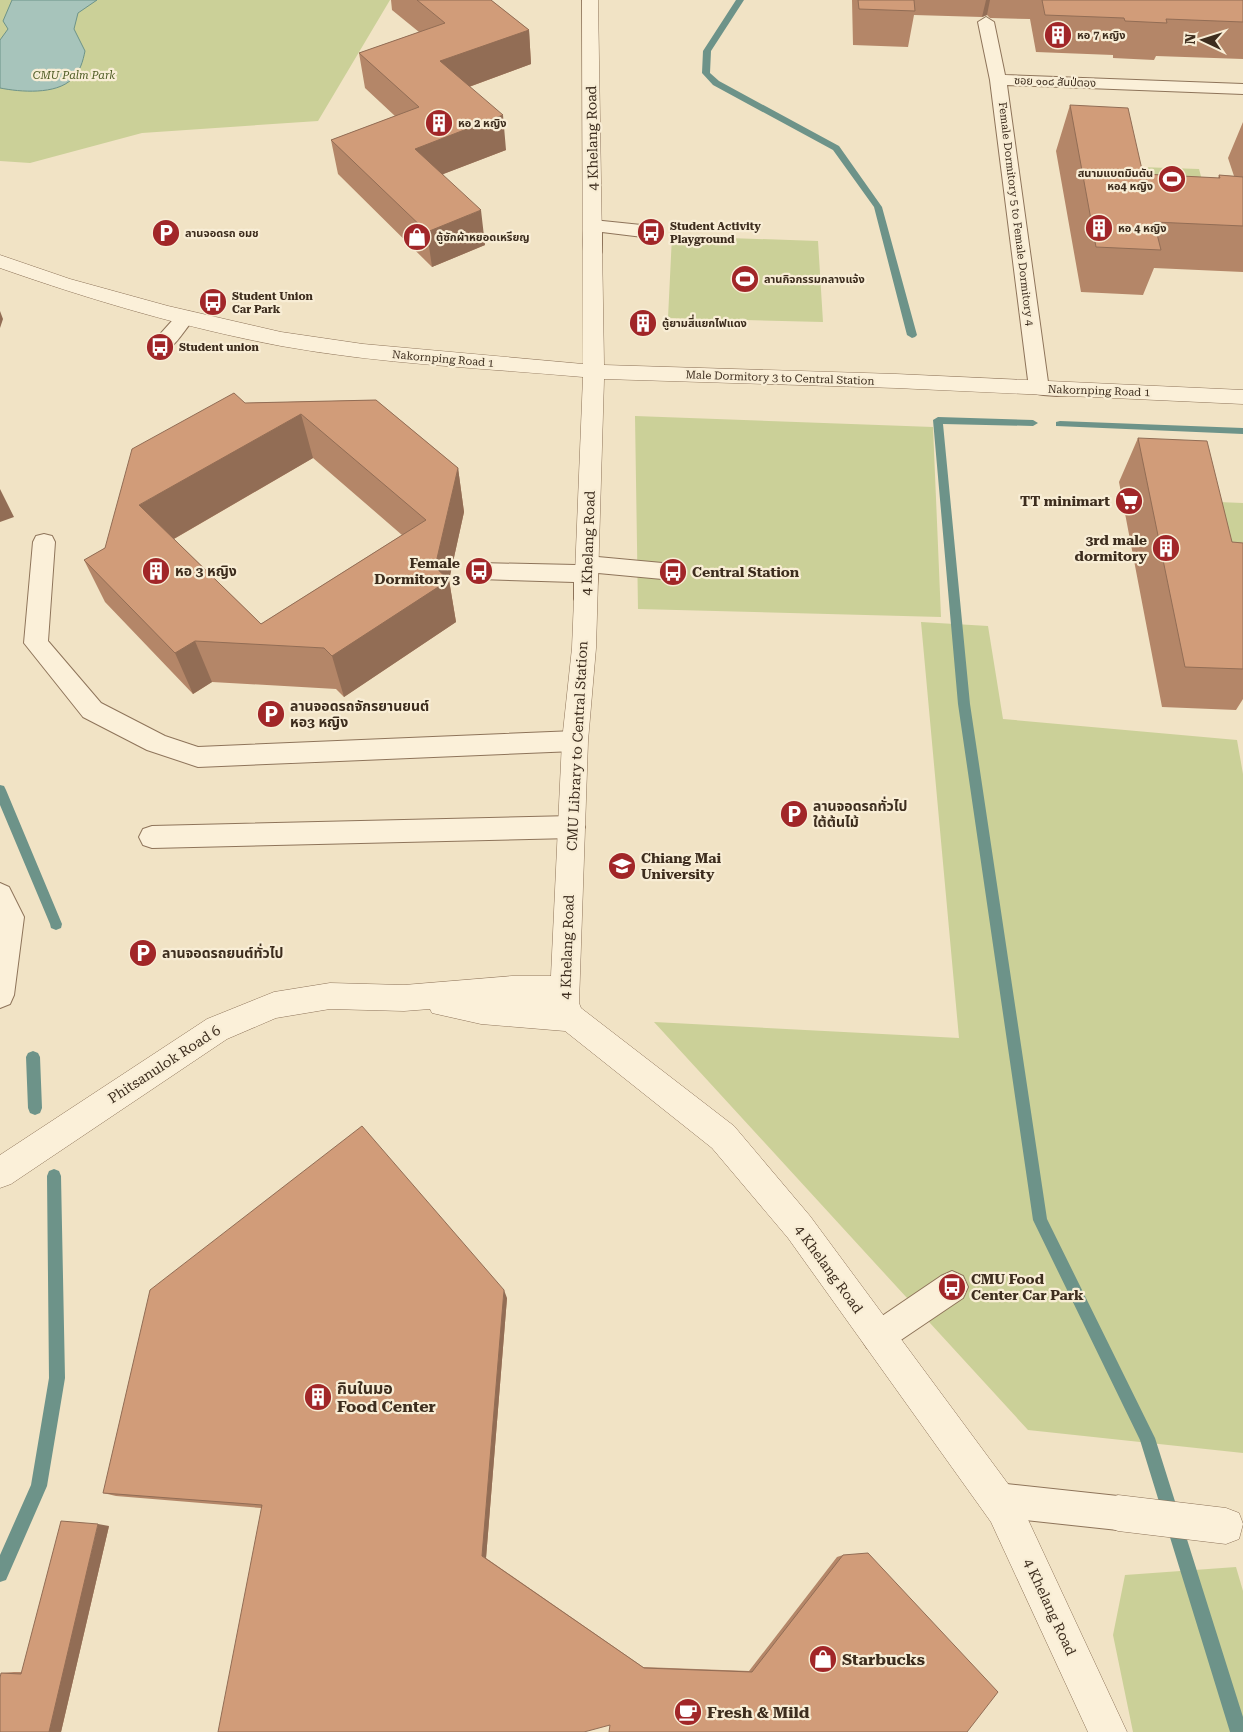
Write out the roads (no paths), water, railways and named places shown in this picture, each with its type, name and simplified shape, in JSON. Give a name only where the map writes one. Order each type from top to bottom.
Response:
[{"type":"street","points":[[63,283],[186,317]]},
{"type":"street","name":"4 Khelang Road","points":[[587,569],[599,371]]},
{"type":"street","name":"Nakornping Road 1","points":[[664,373],[1039,388]]},
{"type":"street","points":[[404,998],[561,985]]},
{"type":"street","points":[[404,998],[481,1011],[561,985]]},
{"type":"street","points":[[1118,1513],[1234,1527]]},
{"type":"lane","points":[[590,0],[594,347],[599,371]]},
{"type":"lane","name":"Female Dormitory 5 to Female Dormitory 4","points":[[986,22],[998,80],[1039,388]]},
{"type":"lane","points":[[998,80],[1243,89]]},
{"type":"lane","points":[[593,226],[652,232]]},
{"type":"lane","points":[[593,226],[599,371]]},
{"type":"lane","points":[[0,261],[63,283]]},
{"type":"lane","points":[[211,323],[213,302]]},
{"type":"lane","points":[[186,317],[259,334],[363,352],[599,371]]},
{"type":"lane","points":[[186,317],[259,334]]},
{"type":"lane","points":[[160,347],[186,317]]},
{"type":"lane","points":[[363,352],[599,371]]},
{"type":"lane","name":"Male Dormitory 3 to Central Station","points":[[599,371],[1243,397]]},
{"type":"lane","points":[[44,542],[36,643],[92,710],[156,743],[198,757],[575,741]]},
{"type":"lane","points":[[479,571],[587,569],[673,572]]},
{"type":"lane","name":"CMU Library to Central Station","points":[[561,985],[587,569]]},
{"type":"lane","points":[[152,837],[572,828]]},
{"type":"lane","points":[[0,895],[11,917],[0,995]]},
{"type":"lane","points":[[561,985],[723,1137],[799,1227],[997,1500],[1108,1732]]},
{"type":"lane","points":[[0,1173],[217,1029],[274,1005],[305,999],[404,998]]},
{"type":"lane","points":[[878,1337],[952,1287]]},
{"type":"lane","points":[[997,1500],[1118,1513]]},
{"type":"water","points":[[12,0],[97,0],[78,13],[74,29],[85,51],[77,73],[65,84],[57,88],[37,91],[17,91],[0,88],[0,40],[8,29],[3,21]]},
{"type":"waterway","points":[[740,0],[707,51],[706,73],[716,83],[836,148],[878,207],[912,335]]},
{"type":"waterway","points":[[1033,423],[938,420],[964,704],[1040,1220],[1147,1438],[1239,1732]]},
{"type":"waterway","points":[[1060,424],[1243,431]]},
{"type":"waterway","points":[[0,790],[56,924]]},
{"type":"waterway","points":[[33,1057],[35,1108]]},
{"type":"waterway","points":[[0,1574],[39,1486],[57,1378],[54,1176]]},
{"type":"place","name":"หอ 7 หญิง","points":[[1058,35]]},
{"type":"place","name":"หอ 2 หญิง","points":[[439,123]]},
{"type":"place","name":"สนามแบตมินตัน หอ4 หญิง","points":[[1172,179]]},
{"type":"place","name":"หอ 4 หญิง","points":[[1099,228]]},
{"type":"place","name":"Student Activity Playground","points":[[651,232]]},
{"type":"place","name":"ลานจอดรถ อมช","points":[[166,233]]},
{"type":"place","name":"ตู้ซักผ้าหยอดเหรียญ","points":[[417,237]]},
{"type":"place","name":"ลานกิจกรรมกลางแจ้ง","points":[[745,279]]},
{"type":"place","name":"Student Union Car Park","points":[[213,302]]},
{"type":"place","name":"ตู้ยามสี่แยกไฟแดง","points":[[643,323]]},
{"type":"place","name":"Student union","points":[[160,347]]},
{"type":"place","name":"TT minimart","points":[[1129,501]]},
{"type":"place","name":"3rd male dormitory","points":[[1166,548]]},
{"type":"place","name":"หอ 3 หญิง","points":[[156,571]]},
{"type":"place","name":"Female Dormitory 3","points":[[479,571]]},
{"type":"place","name":"Central Station","points":[[673,572]]},
{"type":"place","name":"ลานจอดรถจักรยานยนต์ หอ3 หญิง","points":[[271,714]]},
{"type":"place","name":"ลานจอดรถทั่วไป ใต้ต้นไม้","points":[[794,814]]},
{"type":"place","name":"Chiang Mai University","points":[[622,866]]},
{"type":"place","name":"ลานจอดรถยนต์ทั่วไป","points":[[143,953]]},
{"type":"place","name":"CMU Food Center Car Park","points":[[952,1287]]},
{"type":"place","name":"กินในมอ Food Center","points":[[318,1397]]},
{"type":"place","name":"Starbucks","points":[[823,1659]]},
{"type":"place","name":"Fresh & Mild","points":[[688,1712]]},
{"type":"park label","name":"CMU Palm Park","points":[[74,75]]}]
